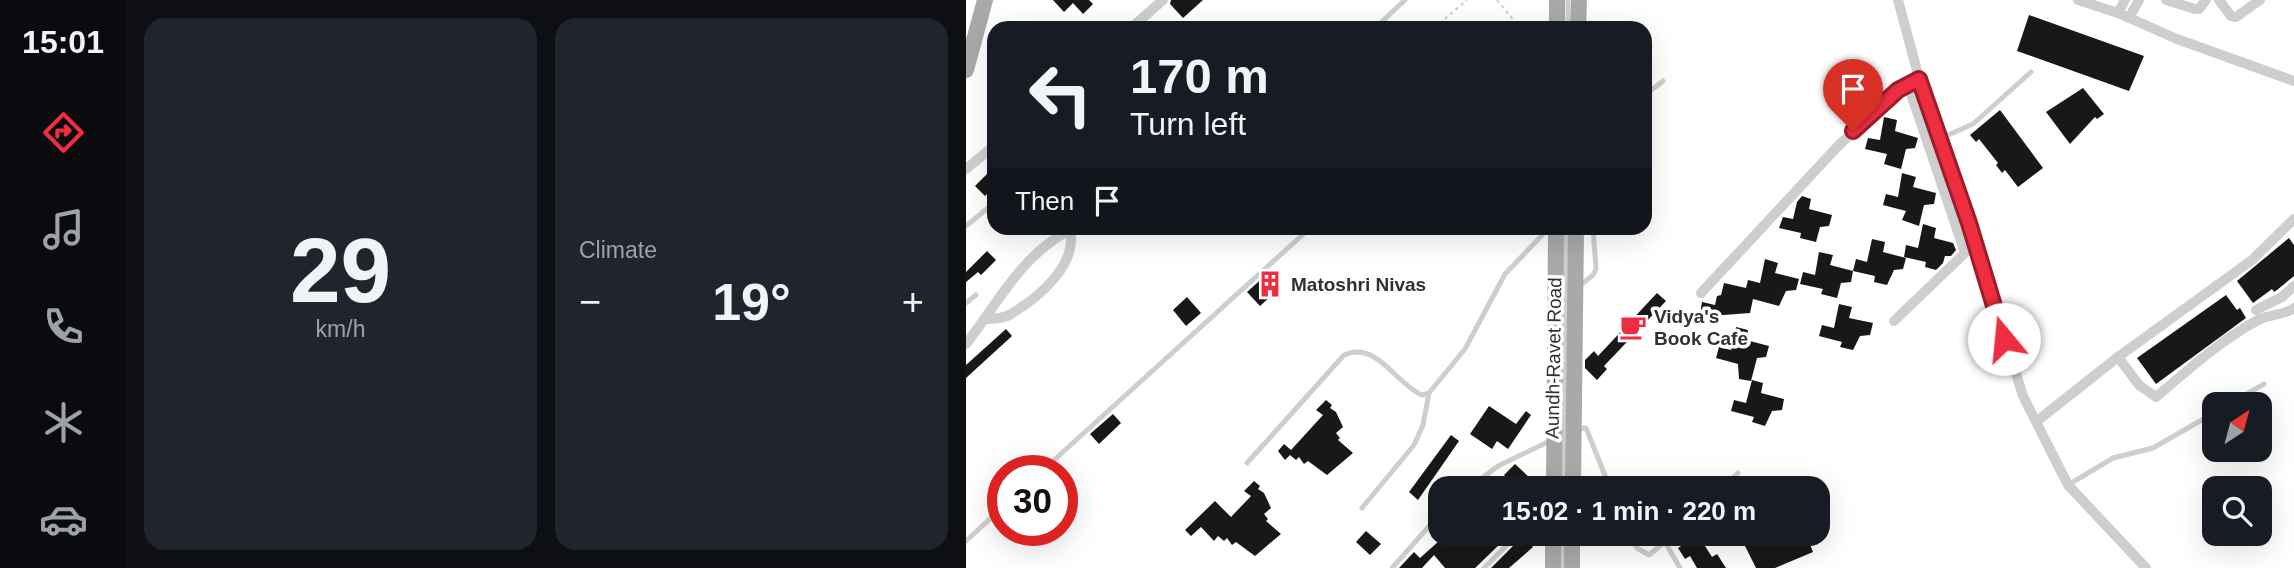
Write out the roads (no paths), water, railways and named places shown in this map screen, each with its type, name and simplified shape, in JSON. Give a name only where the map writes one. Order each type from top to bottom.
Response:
[{"type":"main road","points":[[966,70],[985,0]]},
{"type":"main road","points":[[1557,0],[1557,21]]},
{"type":"main road","points":[[1578,21],[1579,0]]},
{"type":"main road","name":"Aundh-Ravet Road","points":[[1556,235],[1564,434],[1571,476]]},
{"type":"main road","name":"Aundh-Ravet Road","points":[[1555,476],[1564,434],[1575,289],[1576,235]]},
{"type":"main road","points":[[1553,546],[1553,568]]},
{"type":"main road","points":[[1572,546],[1572,568]]},
{"type":"street","points":[[1138,21],[1163,0]]},
{"type":"street","points":[[1898,0],[1919,79],[1969,223],[2023,396],[2068,485],[2146,568]]},
{"type":"street","points":[[2078,0],[2124,15],[2177,39],[2294,81]]},
{"type":"street","points":[[2124,15],[2125,0]]},
{"type":"street","points":[[2124,15],[2139,0]]},
{"type":"street","points":[[2166,0],[2195,9],[2199,9],[2206,0]]},
{"type":"street","points":[[2218,0],[2231,16],[2236,18],[2260,0]]},
{"type":"street","points":[[1701,293],[1839,145],[1882,104],[1919,79]]},
{"type":"street","points":[[1894,321],[1965,253],[1908,85]]},
{"type":"street","points":[[966,169],[987,152]]},
{"type":"street","points":[[2037,421],[2118,357],[2252,260],[2294,219]]},
{"type":"street","points":[[966,344],[1030,260],[1051,240],[1060,235]]},
{"type":"street","points":[[984,319],[1009,316],[1060,272],[1070,257],[1073,242],[1071,235]]},
{"type":"street","points":[[2256,310],[2281,298],[2294,286]]},
{"type":"street","points":[[2118,357],[2139,384],[2156,397],[2217,347],[2260,318],[2288,312],[2294,308]]},
{"type":"lane","points":[[1382,21],[1405,0]]},
{"type":"lane","points":[[1568,0],[1568,21]]},
{"type":"lane","points":[[1939,139],[1973,124],[2031,72]]},
{"type":"lane","points":[[1652,90],[1663,81]]},
{"type":"lane","points":[[966,226],[987,209]]},
{"type":"lane","points":[[1060,455],[1302,235]]},
{"type":"lane","points":[[1362,508],[1413,445],[1423,425],[1429,393],[1465,349],[1505,274],[1542,235]]},
{"type":"lane","points":[[1563,476],[1566,235]]},
{"type":"lane","points":[[1575,289],[1588,280],[1595,269],[1593,235]]},
{"type":"lane","points":[[966,303],[976,295]]},
{"type":"lane","points":[[1247,463],[1344,355],[1353,351],[1364,352],[1376,358],[1412,391],[1422,395],[1429,393]]},
{"type":"lane","points":[[2250,392],[2264,384]]},
{"type":"lane","points":[[2068,485],[2113,458],[2153,448],[2202,420]]},
{"type":"lane","points":[[1485,476],[1498,466],[1564,434],[1586,428],[1605,476]]},
{"type":"lane","points":[[1735,476],[1738,473]]},
{"type":"lane","points":[[966,541],[987,522]]},
{"type":"lane","points":[[1392,568],[1428,528]]},
{"type":"lane","points":[[1484,568],[1506,546]]},
{"type":"lane","points":[[1563,546],[1563,568]]},
{"type":"lane","points":[[1637,546],[1643,554],[1649,555],[1660,546]]},
{"type":"lane","points":[[1667,546],[1680,568]]},
{"type":"place","name":"Matoshri Nivas","points":[[1270,284]]},
{"type":"place","name":"Vidya's Book Cafe","points":[[1633,327]]}]
